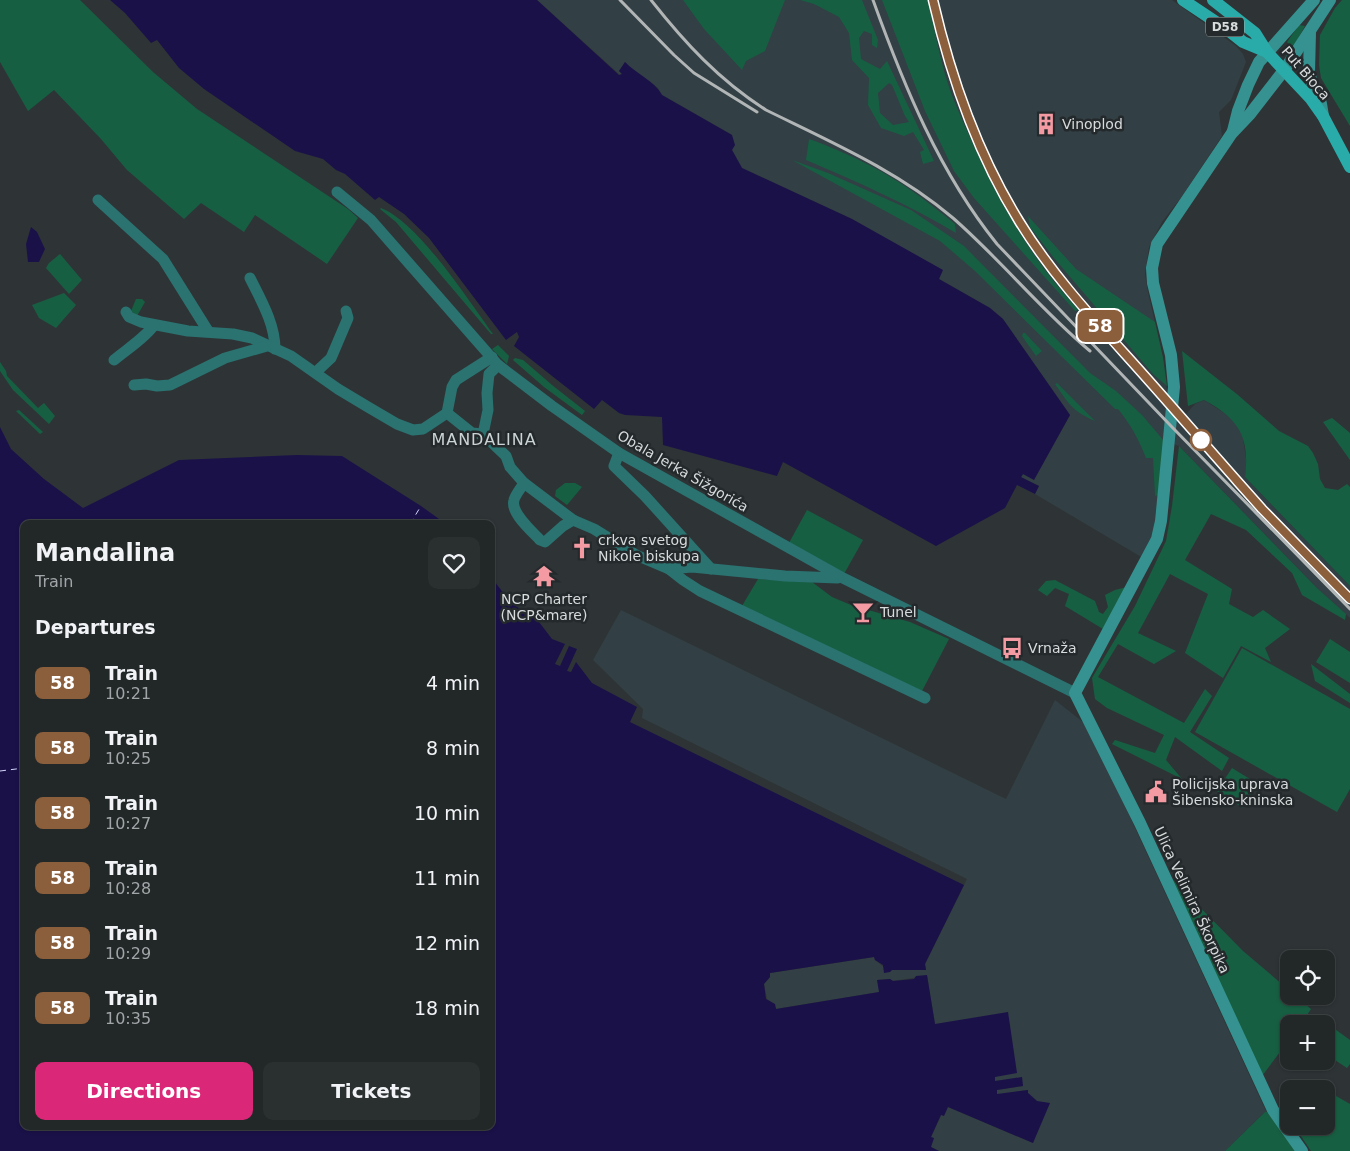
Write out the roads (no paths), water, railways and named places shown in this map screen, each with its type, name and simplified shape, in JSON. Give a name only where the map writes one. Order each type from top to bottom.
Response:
[{"type":"main road","name":"D58","points":[[1183,0],[1244,42],[1267,52]]},
{"type":"main road","name":"D58","points":[[1213,0],[1255,33],[1267,52]]},
{"type":"main road","name":"Put Bioca","points":[[1267,52],[1285,69],[1323,116],[1350,167]]},
{"type":"street","points":[[1232,133],[1238,111],[1259,62],[1314,0]]},
{"type":"street","points":[[1075,693],[1157,539],[1161,521],[1174,387],[1171,355],[1153,283],[1153,256],[1163,234],[1232,133],[1250,114],[1285,69],[1330,0]]},
{"type":"street","points":[[1310,30],[1309,72],[1322,104],[1323,116]]},
{"type":"street","name":"Obala Jerka Šižgorića","points":[[337,192],[371,220],[495,361],[552,406],[619,453],[843,578],[1075,693]]},
{"type":"street","points":[[98,200],[163,259],[208,331]]},
{"type":"street","points":[[250,278],[265,308],[275,337],[271,347]]},
{"type":"street","points":[[316,372],[331,358],[348,318],[346,310]]},
{"type":"street","points":[[126,312],[129,317],[135,320],[154,325],[252,338],[291,356],[368,408],[397,424],[414,430],[422,429],[447,413],[452,387],[456,380],[495,361]]},
{"type":"street","points":[[114,360],[148,334],[154,325]]},
{"type":"street","points":[[134,385],[170,385],[225,358],[271,347]]},
{"type":"street","points":[[483,434],[488,410],[489,374],[495,361]]},
{"type":"street","points":[[447,413],[472,433],[483,434],[506,456],[510,468],[524,483],[573,520],[594,529],[636,555],[669,569],[700,591],[925,698]]},
{"type":"street","points":[[619,453],[614,466],[645,496],[711,568]]},
{"type":"street","points":[[524,483],[514,500],[514,508],[540,540],[545,542],[573,520]]},
{"type":"street","points":[[669,569],[692,567],[785,576],[843,578]]},
{"type":"street","name":"Ulica Velimira Škorpika","points":[[1075,693],[1140,823],[1273,1110],[1302,1151]]},
{"type":"railway","points":[[620,0],[694,73],[757,112]]},
{"type":"railway","points":[[651,0],[704,60],[749,98],[766,110],[863,158],[932,201],[971,234],[1055,319],[1090,351]]},
{"type":"railway","points":[[873,0],[897,64],[940,158],[976,216],[997,244],[1350,609]]},
{"type":"railway","points":[[933,0],[950,64],[972,126],[1000,186],[1034,243],[1080,304],[1266,513]]},
{"type":"train","name":"58","points":[[933,0],[946,54],[977,141],[1005,196],[1034,245],[1079,303],[1262,509],[1350,599]]},
{"type":"place","name":"Vinoplod","points":[[1046,124]]},
{"type":"place","name":"crkva svetog Nikole biskupa","points":[[582,548]]},
{"type":"place","name":"NCP Charter (NCP&mare)","points":[[544,576]]},
{"type":"place","name":"Tunel","points":[[863,612]]},
{"type":"place","name":"Vrnaža","points":[[1012,648]]},
{"type":"place","name":"Policijska uprava Šibensko-kninska","points":[[1156,792]]},
{"type":"district","name":"MANDALINA","points":[[484,439]]}]
